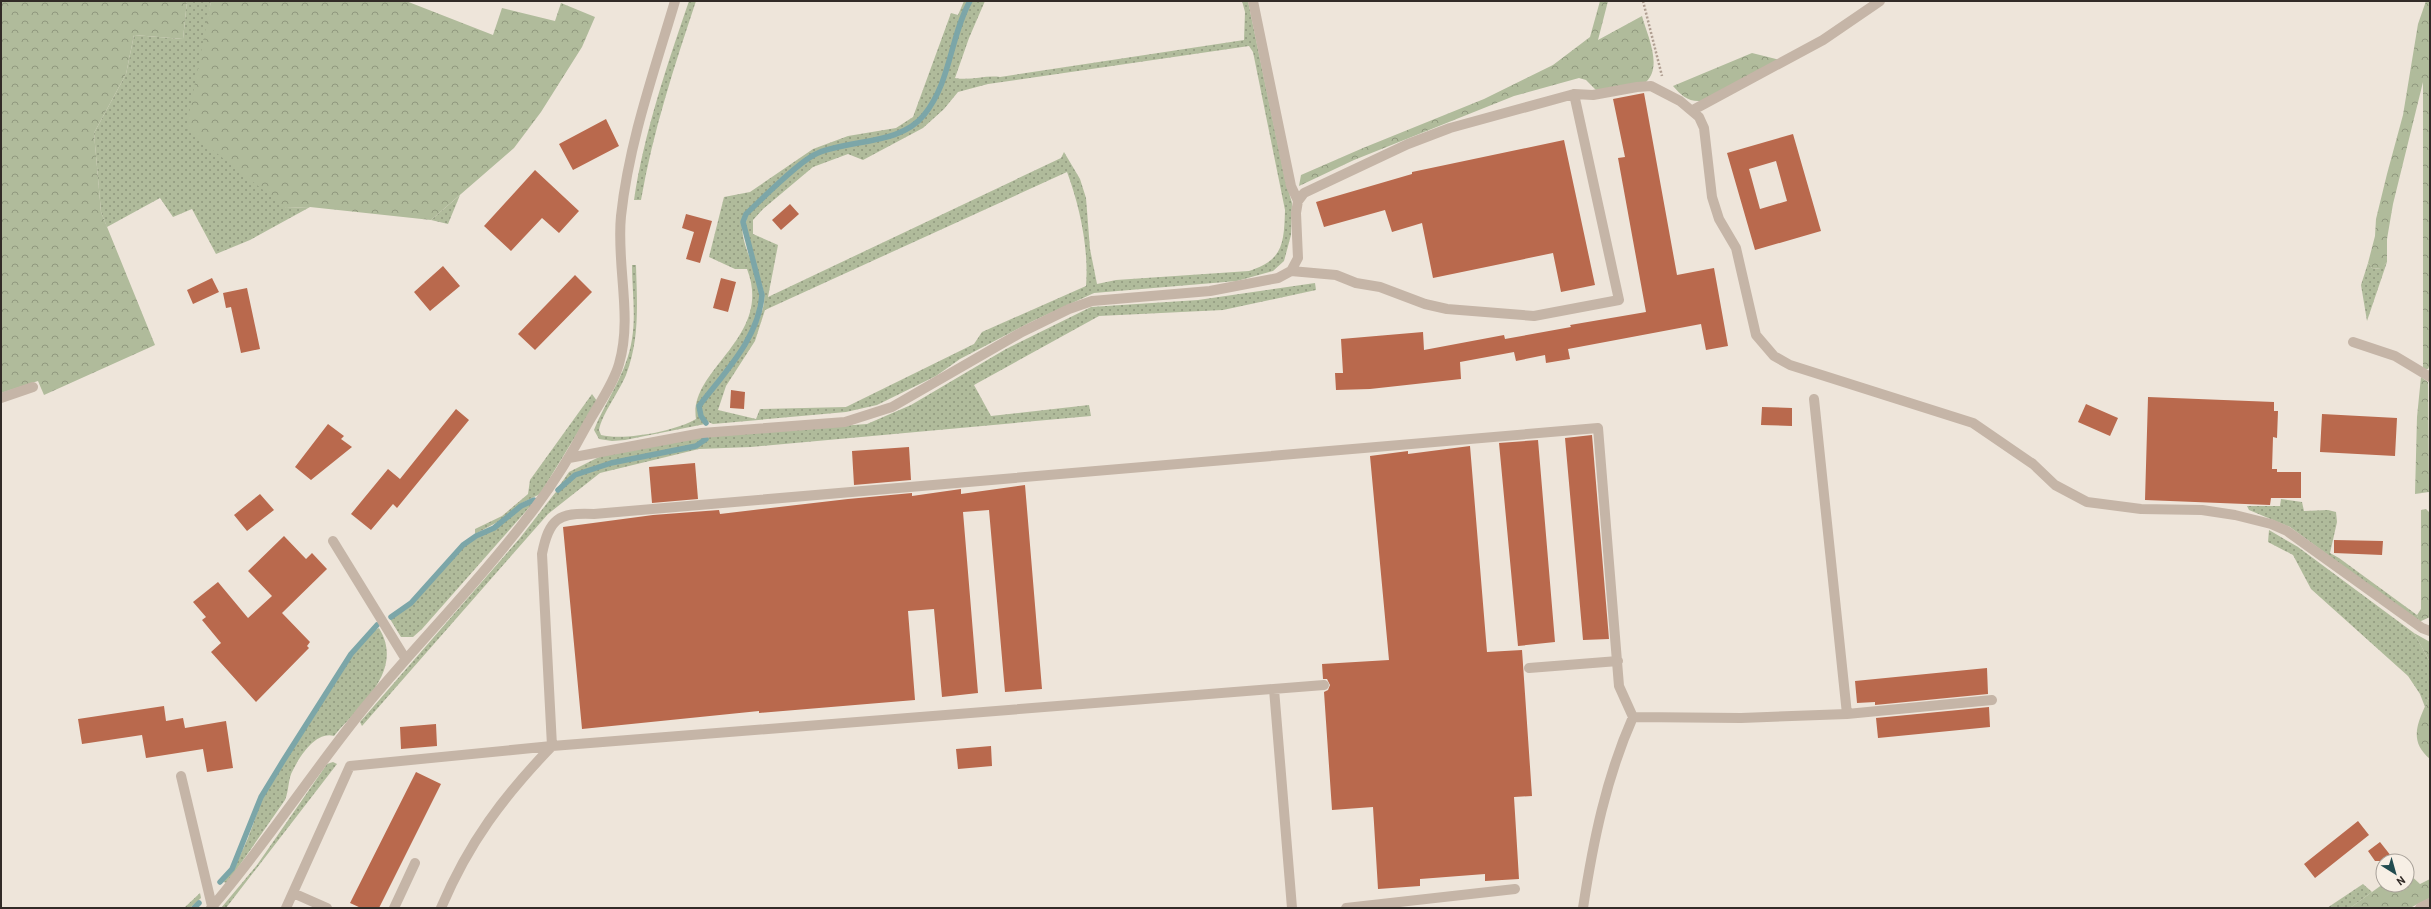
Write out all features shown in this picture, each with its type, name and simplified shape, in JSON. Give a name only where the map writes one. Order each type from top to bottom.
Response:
[{"type":"street","points":[[211,907],[252,860],[321,762],[405,658],[524,522],[569,458],[618,367],[625,342],[620,219],[632,145],[675,1]]},
{"type":"street","points":[[1253,1],[1291,186],[1298,201]]},
{"type":"street","points":[[1693,110],[1822,40],[1880,1]]},
{"type":"street","points":[[569,458],[702,434],[845,422],[892,407],[1022,332],[1092,301],[1210,291],[1255,284],[1278,278],[1290,271],[1298,258],[1296,213],[1298,201],[1304,193],[1408,144],[1484,118],[1574,94],[1593,95],[1651,86],[1693,110],[1704,128],[1712,197],[1719,219],[1736,248],[1756,335],[1774,356],[1790,365],[1973,423],[2033,464],[2055,485],[2087,502],[2141,509],[2202,510],[2236,514],[2271,524],[2287,532],[2422,628],[2430,631]]},
{"type":"street","points":[[1290,271],[1336,275],[1356,283],[1380,287],[1424,304],[1447,309],[1534,316],[1619,300],[1574,94]]},
{"type":"street","points":[[2353,342],[2394,356],[2430,377]]},
{"type":"street","points":[[1,398],[33,387]]},
{"type":"street","points":[[1814,399],[1847,714]]},
{"type":"street","points":[[441,908],[454,878],[482,829],[515,785],[552,746],[542,554],[546,532],[557,519],[575,513],[594,514],[754,501],[1055,473],[1598,428],[1619,686],[1632,717],[1609,781],[1592,851],[1583,908]]},
{"type":"street","points":[[334,542],[405,658]]},
{"type":"street","points":[[1529,668],[1618,661]]},
{"type":"street","points":[[286,908],[350,766],[552,746],[1324,685]]},
{"type":"street","points":[[1274,689],[1292,908]]},
{"type":"street","points":[[1632,717],[1741,718],[1847,714],[1992,700]]},
{"type":"street","points":[[181,776],[211,907]]},
{"type":"street","points":[[394,908],[415,863]]},
{"type":"street","points":[[1346,908],[1515,889]]},
{"type":"street","points":[[293,892],[327,908]]},
{"type":"street","points":[[2420,908],[2430,903]]},
{"type":"path","points":[[1643,1],[1661,71],[1660,90]]},
{"type":"green space","points":[[1,1],[187,1],[183,39],[134,35],[126,74],[94,133],[101,212],[155,345],[44,395],[38,381],[1,393]]},
{"type":"green space","points":[[187,1],[211,1],[207,27],[286,208],[310,207],[250,240],[216,254],[192,209],[173,217],[160,198],[107,227],[101,212],[94,133],[126,74],[134,35],[183,39]]},
{"type":"green space","points":[[211,1],[406,1],[493,35],[502,8],[555,21],[561,3],[595,17],[582,47],[541,112],[514,148],[431,220],[310,207],[286,208],[186,129]]},
{"type":"green space","points":[[689,1],[696,1],[658,124],[641,200],[634,200],[638,175],[650,124]]},
{"type":"green space","points":[[964,1],[969,1],[962,15],[944,75],[938,90],[922,116],[912,125],[886,136],[844,144],[809,156],[790,171],[745,213],[742,223],[743,234],[748,254],[760,286],[760,309],[755,323],[737,354],[697,405],[700,416],[705,424],[625,440],[612,441],[599,439],[594,430],[621,375],[626,363],[632,339],[634,312],[632,265],[636,265],[637,293],[637,321],[634,348],[626,375],[607,410],[599,430],[601,435],[611,437],[650,434],[676,427],[696,419],[697,401],[704,384],[741,334],[749,315],[752,293],[747,269],[735,269],[709,257],[724,197],[750,192],[813,149],[848,136],[896,128],[913,117],[951,13],[958,15]]},
{"type":"green space","points":[[972,1],[985,1],[969,38],[955,78],[961,79],[1000,77],[1244,40],[1245,12],[1242,1],[1248,1],[1285,179],[1292,203],[1291,235],[1284,261],[1273,271],[1237,281],[1094,293],[1033,321],[960,359],[936,376],[877,405],[846,412],[713,424],[710,423],[704,417],[700,406],[741,353],[751,337],[763,307],[764,294],[762,284],[751,254],[746,234],[748,215],[798,167],[816,155],[829,149],[900,134],[923,118],[933,105],[940,91],[965,15]],"holes":[[[1249,46],[1253,52],[1285,210],[1284,232],[1279,249],[1269,262],[1260,267],[1249,271],[1116,280],[1097,284],[1090,249],[1086,198],[1080,179],[1064,152],[1061,158],[768,297],[778,245],[753,234],[753,220],[763,209],[813,167],[848,154],[863,160],[923,128],[944,109],[958,92],[988,84]],[[1067,172],[1080,214],[1085,243],[1087,272],[1086,286],[982,332],[974,344],[846,407],[760,409],[756,419],[718,410],[726,386],[755,341],[765,310]]]},
{"type":"green space","points":[[1600,1],[1608,1],[1598,40],[1642,16],[1654,59],[1651,75],[1646,82],[1596,90],[1586,80],[1579,78],[1514,96],[1354,160],[1299,186],[1301,175],[1484,99],[1553,65],[1590,37]]},
{"type":"green space","points":[[2426,1],[2430,1],[2430,364],[2428,369],[2423,369],[2423,82],[2393,204],[2387,239],[2387,262],[2381,269],[2372,268],[2368,263],[2375,236],[2376,219],[2403,115],[2418,24]]},
{"type":"green space","points":[[1752,53],[1780,60],[1701,101],[1692,100],[1685,97],[1673,86]]},
{"type":"green space","points":[[460,195],[448,224],[431,220]]},
{"type":"green space","points":[[2387,262],[2367,321],[2361,285],[2368,263],[2372,268],[2380,269]]},
{"type":"green space","points":[[1315,283],[1316,290],[1223,310],[1099,316],[974,385],[991,416],[1089,405],[1091,416],[751,447],[699,449],[600,473],[548,514],[362,726],[360,722],[520,538],[555,493],[575,476],[611,464],[696,447],[706,439],[695,445],[611,463],[574,474],[557,489],[569,472],[601,456],[704,436],[867,424],[911,405],[1006,349],[1091,307],[1198,300]]},
{"type":"green space","points":[[2421,377],[2428,382],[2429,492],[2415,494],[2417,417]]},
{"type":"green space","points":[[592,394],[597,401],[540,494],[520,504],[507,517],[475,534],[475,529],[502,516],[528,494],[530,480]]},
{"type":"green space","points":[[2281,499],[2302,502],[2304,511],[2328,510],[2336,512],[2337,522],[2330,553],[2417,615],[2419,622],[2290,527],[2249,510],[2247,506],[2280,506]]},
{"type":"green space","points":[[534,502],[422,629],[413,637],[401,637],[390,619],[411,605],[464,545],[495,529],[524,506]]},
{"type":"green space","points":[[2426,509],[2430,513],[2430,617],[2419,622],[2417,615],[2421,609],[2421,510]]},
{"type":"green space","points":[[2269,530],[2298,547],[2414,633],[2430,662],[2430,695],[2425,707],[2420,694],[2408,676],[2311,589],[2293,555],[2268,542]]},
{"type":"green space","points":[[379,628],[386,644],[387,659],[383,673],[376,686],[367,700],[334,736],[327,735],[321,737],[304,752],[291,773],[285,800],[227,883],[223,882],[234,869],[248,838],[263,797],[284,762],[354,651],[370,633]]},
{"type":"green space","points":[[2414,633],[2430,642],[2430,662]]},
{"type":"green space","points":[[2430,695],[2430,759],[2418,744],[2417,728]]},
{"type":"green space","points":[[333,762],[337,764],[226,908],[221,908],[257,865],[327,764]]},
{"type":"green space","points":[[2415,879],[2420,884],[2430,879],[2430,898],[2410,908],[2350,908],[2375,890],[2375,893],[2415,893]]},
{"type":"green space","points":[[2363,884],[2372,892],[2350,908],[2327,908]]},
{"type":"green space","points":[[200,893],[201,898],[190,908],[184,908]]},
{"type":"building","points":[[1644,93],[1677,275],[1714,268],[1728,346],[1706,350],[1701,324],[1568,349],[1570,359],[1546,363],[1545,355],[1516,361],[1514,352],[1460,362],[1461,379],[1370,389],[1336,390],[1335,373],[1343,373],[1341,339],[1423,332],[1424,350],[1504,335],[1505,339],[1571,327],[1570,325],[1646,312],[1618,158],[1625,157],[1613,99]]},
{"type":"building","points":[[606,119],[619,146],[573,170],[559,144]]},
{"type":"building","points":[[1793,134],[1821,231],[1755,250],[1727,153]],"holes":[[[1776,161],[1787,201],[1760,209],[1749,169]]]},
{"type":"building","points":[[1564,140],[1595,285],[1561,292],[1553,253],[1433,278],[1422,223],[1392,232],[1385,210],[1324,227],[1316,202],[1412,174],[1412,172]]},
{"type":"building","points":[[535,170],[579,211],[559,233],[542,218],[511,251],[484,226]]},
{"type":"building","points":[[790,204],[799,214],[781,230],[772,220]]},
{"type":"building","points":[[686,214],[712,221],[700,263],[686,259],[694,232],[682,228]]},
{"type":"building","points":[[443,266],[460,286],[430,311],[414,292]]},
{"type":"building","points":[[575,275],[592,292],[535,350],[518,334]]},
{"type":"building","points":[[212,278],[219,292],[193,304],[187,290]]},
{"type":"building","points":[[721,278],[736,282],[728,312],[713,308]]},
{"type":"building","points":[[247,288],[260,349],[241,353],[231,307],[226,308],[223,293]]},
{"type":"building","points":[[731,390],[745,392],[744,409],[730,408]]},
{"type":"building","points":[[2148,397],[2274,402],[2274,411],[2278,411],[2277,438],[2273,437],[2272,469],[2277,469],[2277,472],[2301,472],[2301,498],[2271,498],[2270,505],[2145,500]]},
{"type":"building","points":[[2086,404],[2118,418],[2110,436],[2078,422]]},
{"type":"building","points":[[1762,407],[1792,408],[1792,426],[1761,425]]},
{"type":"building","points":[[456,409],[469,420],[397,508],[393,504],[371,530],[351,514],[388,469],[400,479]]},
{"type":"building","points":[[2322,414],[2397,418],[2395,456],[2320,452]]},
{"type":"building","points":[[328,424],[344,436],[341,439],[352,447],[311,480],[295,467]]},
{"type":"building","points":[[1592,435],[1609,639],[1583,640],[1565,438]]},
{"type":"building","points":[[1538,440],[1555,642],[1518,646],[1499,443]]},
{"type":"building","points":[[1470,446],[1487,652],[1522,650],[1532,796],[1514,797],[1519,879],[1485,881],[1485,874],[1420,879],[1420,886],[1378,889],[1373,807],[1332,810],[1324,692],[1328,690],[1330,685],[1327,679],[1323,679],[1322,664],[1389,660],[1370,456],[1408,451],[1408,454]]},
{"type":"building","points":[[909,447],[911,480],[854,485],[852,451]]},
{"type":"building","points":[[695,463],[698,499],[652,503],[649,467]]},
{"type":"building","points":[[1025,485],[1042,689],[1005,692],[989,510],[963,512],[978,693],[942,697],[934,609],[908,611],[915,700],[759,713],[759,711],[582,729],[563,527],[653,515],[719,510],[720,514],[912,493],[912,496],[961,489],[961,494]]},
{"type":"building","points":[[260,494],[274,510],[247,531],[234,515]]},
{"type":"building","points":[[284,536],[306,559],[312,553],[327,569],[282,613],[310,642],[307,646],[309,648],[256,702],[211,652],[221,643],[202,620],[206,617],[193,602],[218,582],[248,618],[272,596],[248,571]]},
{"type":"building","points":[[2334,540],[2383,541],[2382,555],[2334,553]]},
{"type":"building","points":[[1987,668],[1988,694],[1875,705],[1875,702],[1857,703],[1855,681]]},
{"type":"building","points":[[164,706],[166,721],[183,718],[185,728],[226,721],[233,768],[207,772],[203,749],[146,758],[142,735],[82,744],[78,719]]},
{"type":"building","points":[[1989,707],[1990,727],[1878,738],[1876,718]]},
{"type":"building","points":[[436,724],[437,746],[401,749],[400,727]]},
{"type":"building","points":[[991,746],[992,766],[958,769],[956,749]]},
{"type":"building","points":[[416,772],[441,784],[379,908],[361,908],[350,903]]},
{"type":"building","points":[[2358,821],[2369,835],[2315,878],[2304,864]]},
{"type":"building","points":[[2380,842],[2389,853],[2375,853],[2375,861],[2368,851]]},
{"type":"waterway","points":[[706,423],[701,416],[699,406],[739,354],[754,326],[759,311],[762,295],[743,222],[746,214],[781,180],[810,157],[845,145],[889,137],[914,125],[924,115],[940,88],[958,29],[970,1]]},
{"type":"waterway","points":[[558,490],[575,475],[611,463],[696,446],[706,439]]},
{"type":"waterway","points":[[391,617],[411,603],[463,545],[476,536],[494,528],[521,506],[534,500]]},
{"type":"waterway","points":[[220,882],[232,869],[261,797],[351,654],[377,625]]},
{"type":"waterway","points":[[194,908],[199,903]]}]
